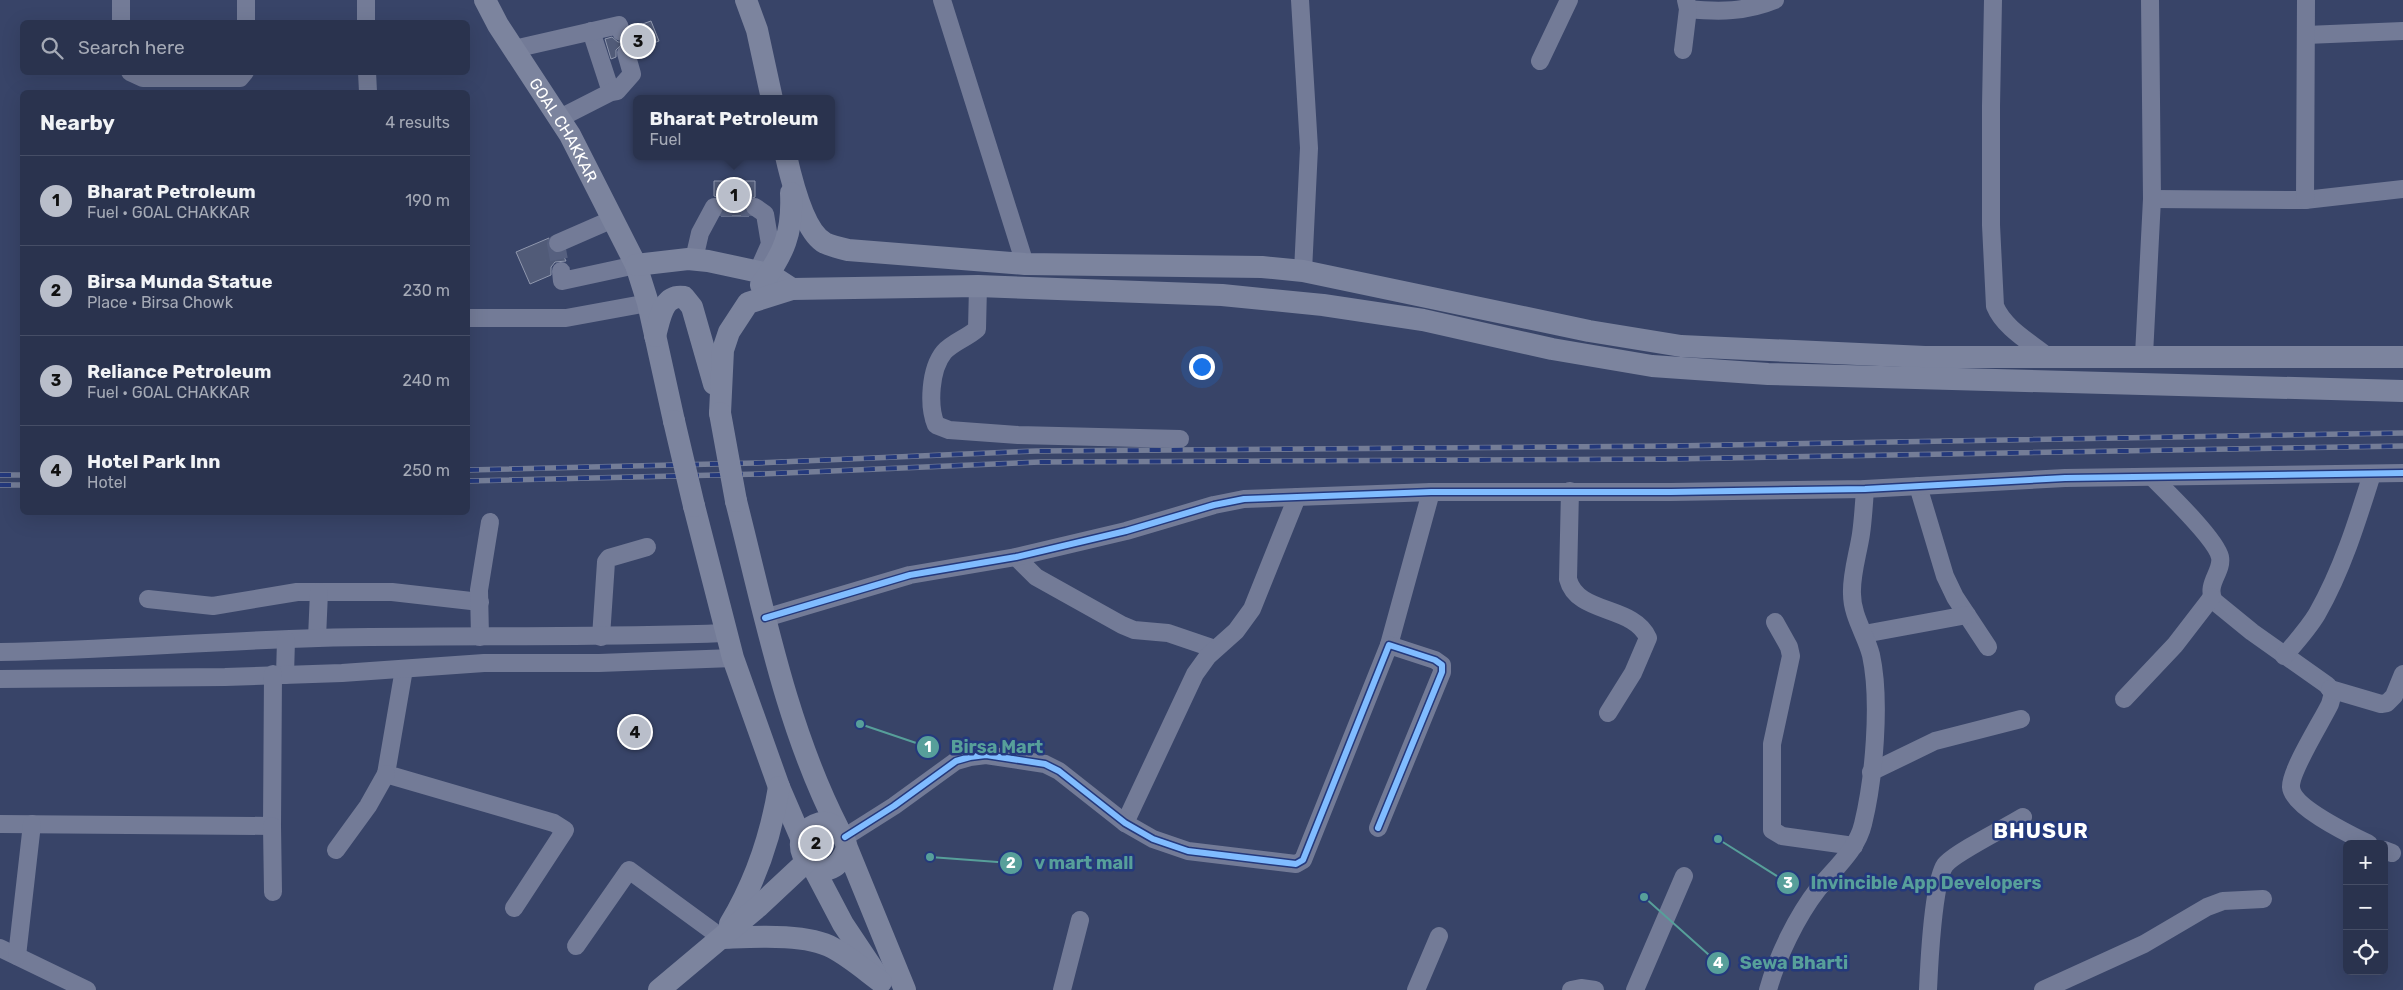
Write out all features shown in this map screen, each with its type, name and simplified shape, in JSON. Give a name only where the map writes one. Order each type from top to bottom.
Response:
[{"type":"main road","name":"GOAL CHAKKAR","points":[[485,0],[498,25],[560,118],[636,265],[648,303],[694,506],[733,658],[779,787],[802,838]]},
{"type":"main road","points":[[498,25],[503,0]]},
{"type":"main road","points":[[746,0],[757,30],[771,95]]},
{"type":"main road","points":[[788,167],[812,231],[824,243],[848,250],[1025,264],[1262,267],[1303,271],[1589,331],[1681,346],[1925,357],[2403,356]]},
{"type":"main road","points":[[720,414],[723,350],[729,332],[748,303],[764,273],[787,241],[792,223],[788,167]]},
{"type":"main road","points":[[636,265],[694,259],[764,273],[792,289]]},
{"type":"main road","points":[[748,303],[792,289],[978,286],[1222,295],[1322,305],[1423,320],[1552,350],[1652,366],[1768,374],[2403,390]]},
{"type":"main road","points":[[655,336],[667,301],[672,297],[684,297],[692,307],[704,342],[736,501],[776,662],[817,786],[843,838],[905,990]]},
{"type":"main road","points":[[2169,385],[2170,356]]},
{"type":"main road","points":[[722,938],[755,877],[774,818],[779,787]]},
{"type":"main road","points":[[810,865],[824,870],[834,868],[843,859],[843,838],[828,823],[817,824],[808,829],[802,838],[800,850],[843,924],[883,986]]},
{"type":"main road","points":[[659,990],[810,865]]},
{"type":"main road","points":[[722,938],[758,937],[804,940],[832,947],[883,986]]},
{"type":"street","points":[[121,0],[121,20]]},
{"type":"street","points":[[246,0],[246,20]]},
{"type":"street","points":[[366,0],[366,20]]},
{"type":"street","points":[[944,0],[1025,264]]},
{"type":"street","points":[[1300,0],[1309,148],[1303,271]]},
{"type":"street","points":[[1540,60],[1569,0]]},
{"type":"street","points":[[1683,50],[1687,5],[1728,12],[1749,9],[1774,0]]},
{"type":"street","points":[[1993,0],[1991,126],[1995,306],[1999,316],[2006,324],[2047,356]]},
{"type":"street","points":[[2144,356],[2152,199],[2150,0]]},
{"type":"street","points":[[2305,200],[2306,0]]},
{"type":"street","points":[[514,49],[619,25],[621,32]]},
{"type":"street","points":[[590,31],[611,92]]},
{"type":"street","points":[[2306,36],[2403,31]]},
{"type":"street","points":[[560,118],[611,92],[617,91],[632,74],[626,53]]},
{"type":"street","points":[[136,75],[143,78],[240,78],[242,75]]},
{"type":"street","points":[[367,75],[368,90]]},
{"type":"street","points":[[2152,199],[2305,200],[2403,189]]},
{"type":"street","points":[[694,259],[700,233],[714,207]]},
{"type":"street","points":[[755,207],[765,214],[770,244],[764,273]]},
{"type":"street","points":[[558,243],[613,219]]},
{"type":"street","points":[[561,271],[562,280],[636,265]]},
{"type":"street","points":[[978,286],[977,329],[944,352],[932,384],[931,406],[936,425],[949,430],[1018,435],[1180,439]]},
{"type":"street","points":[[470,318],[566,318],[648,303]]},
{"type":"street","points":[[765,618],[910,575],[1016,557],[1126,531],[1214,505],[1244,499],[1430,492],[1865,489],[2066,478],[2403,473]]},
{"type":"street","points":[[2284,656],[2312,621],[2332,584],[2346,554],[2372,474]]},
{"type":"street","points":[[2152,477],[2193,520],[2218,552],[2220,561],[2211,587],[2212,597],[2224,611],[2330,689],[2382,704],[2387,703],[2394,696],[2403,674]]},
{"type":"street","points":[[1918,486],[1945,576],[1955,597],[1988,647]]},
{"type":"street","points":[[1768,990],[1775,967],[1804,911],[1817,890],[1854,846],[1863,824],[1871,772],[1875,712],[1871,656],[1852,602],[1852,592],[1862,531],[1865,489]]},
{"type":"street","points":[[1570,491],[1568,579],[1570,587],[1576,594],[1590,603],[1634,621],[1643,628],[1648,638],[1633,673],[1608,713]]},
{"type":"street","points":[[843,838],[894,806],[956,761],[986,755],[1029,760],[1045,764],[1059,771],[1125,823],[1153,840],[1188,851],[1286,865],[1296,864],[1303,860],[1389,644],[1430,492]]},
{"type":"street","points":[[1125,823],[1195,674],[1215,649],[1236,631],[1252,609],[1297,497]]},
{"type":"street","points":[[480,637],[480,602],[490,522]]},
{"type":"street","points":[[601,637],[606,562],[610,558],[647,547]]},
{"type":"street","points":[[1016,557],[1036,576],[1122,625],[1134,630],[1168,633],[1215,649]]},
{"type":"street","points":[[148,599],[213,606],[282,594],[319,592],[407,593],[480,602]]},
{"type":"street","points":[[317,638],[319,592]]},
{"type":"street","points":[[2124,699],[2170,650],[2212,597]]},
{"type":"street","points":[[1864,634],[1967,615]]},
{"type":"street","points":[[1775,622],[1789,646],[1791,656],[1772,744],[1772,830],[1782,836],[1854,846]]},
{"type":"street","points":[[0,652],[100,650],[317,638],[601,637],[727,633]]},
{"type":"street","points":[[273,892],[272,826],[279,674],[286,640]]},
{"type":"street","points":[[1378,828],[1442,672],[1442,665],[1435,660],[1389,644]]},
{"type":"street","points":[[0,679],[279,674],[404,669],[484,663],[599,663],[733,658]]},
{"type":"street","points":[[336,850],[368,806],[386,774],[404,669]]},
{"type":"street","points":[[2330,689],[2333,693],[2330,704],[2294,774],[2290,789],[2293,795],[2318,815],[2362,840]]},
{"type":"street","points":[[1871,772],[1935,741],[2021,719]]},
{"type":"street","points":[[386,774],[554,823],[565,830],[514,908]]},
{"type":"street","points":[[1928,990],[1936,902],[1944,866],[2023,817]]},
{"type":"street","points":[[0,824],[272,826]]},
{"type":"street","points":[[17,956],[32,824]]},
{"type":"street","points":[[576,946],[630,870],[722,938]]},
{"type":"street","points":[[1635,990],[1684,876]]},
{"type":"street","points":[[2043,990],[2144,944],[2207,907],[2223,902],[2262,899]]},
{"type":"street","points":[[1062,990],[1080,920]]},
{"type":"street","points":[[1416,990],[1439,936]]},
{"type":"street","points":[[0,948],[87,990]]},
{"type":"street","points":[[1571,990],[1581,988],[1595,990]]},
{"type":"building","points":[[651,21],[659,41],[636,50],[629,43],[623,43],[616,50],[616,57],[611,59],[605,39],[612,37],[618,42],[624,42],[631,35],[631,28]]},
{"type":"building","points":[[714,181],[755,181],[755,197],[747,201],[745,206],[749,216],[721,216],[725,206],[719,198],[714,196]]},
{"type":"building","points":[[549,238],[549,248],[556,253],[562,253],[566,261],[555,262],[551,267],[551,275],[530,284],[516,252]]},
{"type":"tunnel","points":[[714,207],[755,207]]},
{"type":"tunnel","points":[[558,243],[556,244],[561,271]]},
{"type":"railway","points":[[470,470],[756,463],[1036,451],[1672,446],[2403,433]]},
{"type":"railway","points":[[470,481],[760,474],[1040,462],[1672,459],[2403,446]]},
{"type":"railway","points":[[0,475],[20,475]]},
{"type":"railway","points":[[0,485],[20,485]]},
{"type":"cycle path","points":[[765,618],[910,575],[1016,557],[1126,531],[1214,505],[1244,499],[1431,492],[1671,492],[1865,489],[2065,478],[2403,473]]},
{"type":"cycle path","points":[[845,837],[894,806],[956,761],[986,755],[1045,764],[1059,771],[1125,823],[1153,839],[1188,851],[1296,864],[1303,860],[1389,645],[1435,660],[1442,665],[1442,672],[1378,828]]},
{"type":"place","name":"Reliance Petroleum","points":[[638,41]]},
{"type":"place","name":"Bharat Petroleum","points":[[734,195]]},
{"type":"place","name":"Birsa Mart","points":[[860,724]]},
{"type":"place","name":"Hotel Park Inn","points":[[635,732]]},
{"type":"place","name":"Invincible App Developers","points":[[1718,839]]},
{"type":"place","name":"Birsa Munda Statue","points":[[816,843]]},
{"type":"place","name":"v mart mall","points":[[930,857]]},
{"type":"place","name":"Sewa Bharti","points":[[1644,897]]},
{"type":"district","name":"BHUSUR","points":[[2041,831]]}]
